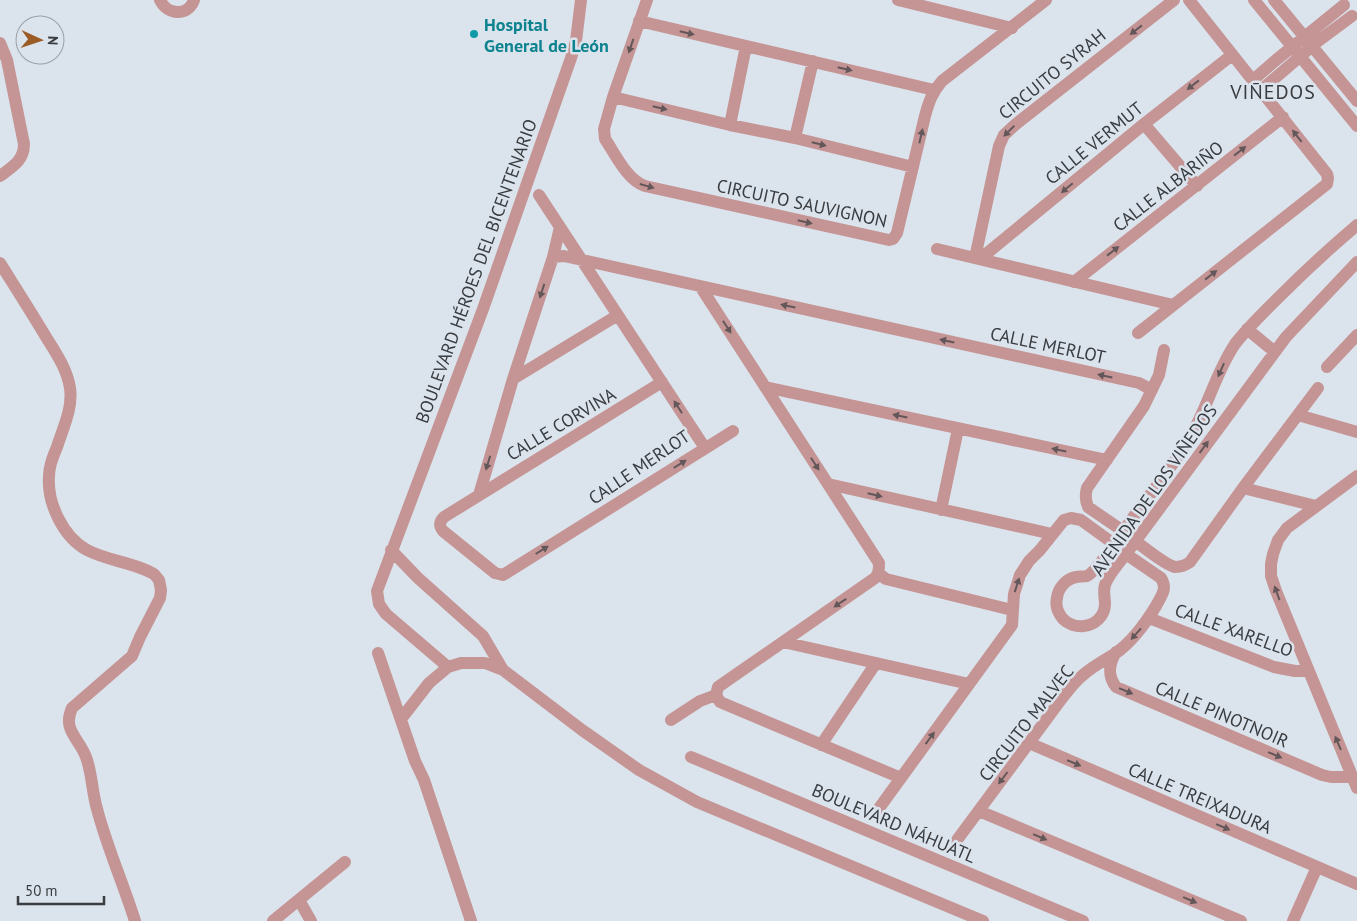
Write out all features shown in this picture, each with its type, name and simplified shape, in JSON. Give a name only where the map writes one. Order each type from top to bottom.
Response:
[{"type":"street","points":[[160,0],[165,8],[174,12],[188,9],[194,0]]},
{"type":"street","name":"BOULEVARD HÉROES DEL BICENTENARIO","points":[[448,667],[386,614],[379,604],[377,591],[486,300],[571,58],[576,41],[581,0]]},
{"type":"street","name":"CIRCUITO SAUVIGNON","points":[[647,0],[613,97],[604,129],[604,136],[632,178],[645,186],[889,240],[893,239],[897,233],[930,99],[934,90],[942,81],[1046,0]]},
{"type":"street","points":[[898,0],[1012,28]]},
{"type":"street","name":"CIRCUITO SYRAH","points":[[978,258],[999,146],[1004,135],[1174,0]]},
{"type":"street","points":[[1138,333],[1327,184],[1328,178],[1327,174],[1283,117],[1189,0]]},
{"type":"street","points":[[1254,0],[1357,126]]},
{"type":"street","points":[[1274,0],[1357,101]]},
{"type":"street","points":[[1257,85],[1292,46],[1308,42],[1355,19],[1342,3],[1308,42],[1301,57],[1257,85]]},
{"type":"street","points":[[639,22],[934,90]]},
{"type":"street","points":[[0,43],[7,60],[24,144],[20,161],[0,176]]},
{"type":"street","points":[[730,125],[746,46]]},
{"type":"street","name":"CALLE VERMUT","points":[[978,258],[1232,55]]},
{"type":"street","points":[[796,138],[813,61]]},
{"type":"street","points":[[613,97],[730,125],[796,138],[913,167]]},
{"type":"street","name":"CALLE ALBARIÑO","points":[[1074,282],[1283,117]]},
{"type":"street","points":[[1144,124],[1196,186]]},
{"type":"street","name":"CALLE MERLOT","points":[[440,524],[443,531],[500,575],[705,448],[539,195]]},
{"type":"street","name":"AVENIDA DE LOS VIÑEDOS","points":[[1357,225],[1319,257],[1247,329],[1234,346],[1184,447],[1092,572],[1087,576],[1071,578],[1061,587],[1056,599],[1056,606],[1067,622],[1079,626],[1092,624],[1098,620],[1105,610],[1104,586],[1135,541],[1275,352],[1307,314],[1357,262]]},
{"type":"street","points":[[478,495],[553,257],[560,227]]},
{"type":"street","points":[[937,249],[1173,305]]},
{"type":"street","points":[[553,257],[564,256],[582,260]]},
{"type":"street","name":"CALLE MERLOT","points":[[582,260],[1139,383],[1152,390]]},
{"type":"street","points":[[0,263],[59,358],[70,388],[68,414],[50,466],[49,475],[50,496],[61,522],[70,535],[88,550],[148,571],[159,580],[160,598],[132,656],[72,708],[68,720],[70,730],[86,756],[96,807],[135,921]]},
{"type":"street","points":[[598,284],[606,273],[616,268]]},
{"type":"street","points":[[700,286],[879,563],[879,574],[864,587],[718,687],[716,695],[720,702],[901,778]]},
{"type":"street","points":[[714,308],[723,296],[730,293]]},
{"type":"street","points":[[513,380],[618,315]]},
{"type":"street","points":[[1247,329],[1275,352]]},
{"type":"street","points":[[1328,367],[1352,346],[1357,335]]},
{"type":"street","points":[[1123,531],[1088,507],[1085,498],[1088,488],[1106,460],[1139,415],[1159,375],[1164,350]]},
{"type":"street","name":"CALLE CORVINA","points":[[440,524],[444,517],[478,495],[662,382]]},
{"type":"street","points":[[765,387],[1106,460]]},
{"type":"street","points":[[1135,541],[1172,566],[1180,567],[1190,562],[1318,388]]},
{"type":"street","points":[[1298,415],[1357,432]]},
{"type":"street","points":[[941,510],[958,429]]},
{"type":"street","points":[[705,448],[733,431]]},
{"type":"street","points":[[1355,783],[1276,591],[1271,576],[1271,564],[1278,540],[1287,528],[1357,476]]},
{"type":"street","points":[[828,484],[1052,534]]},
{"type":"street","points":[[1243,488],[1316,506]]},
{"type":"street","points":[[877,811],[1012,625],[1014,594],[1020,575],[1029,561],[1064,520],[1070,518],[1081,520],[1114,544]]},
{"type":"street","points":[[391,550],[418,578],[483,636],[503,670]]},
{"type":"street","name":"CIRCUITO MALVEC","points":[[957,840],[1060,701],[1082,675],[1132,639],[1149,618],[1164,592],[1164,581],[1126,554]]},
{"type":"street","points":[[879,574],[886,579],[1012,610]]},
{"type":"street","name":"CALLE XARELLO","points":[[1149,618],[1274,667],[1294,671],[1308,671]]},
{"type":"street","points":[[783,642],[969,684]]},
{"type":"street","name":"CALLE PINOTNOIR","points":[[1116,652],[1111,661],[1110,668],[1110,677],[1116,687],[1322,776],[1355,783]]},
{"type":"street","points":[[378,653],[415,760],[424,780],[471,921]]},
{"type":"street","points":[[401,719],[429,682],[448,667],[461,663],[485,663],[503,670],[582,730],[639,770],[697,802],[983,921]]},
{"type":"street","points":[[821,744],[876,664]]},
{"type":"street","points":[[671,720],[700,701],[716,695]]},
{"type":"street","name":"CALLE TREIXADURA","points":[[1029,743],[1357,884]]},
{"type":"street","name":"BOULEVARD NÁHUATL","points":[[691,757],[1083,921]]},
{"type":"street","points":[[979,811],[1240,921]]},
{"type":"street","points":[[273,921],[344,862]]},
{"type":"street","points":[[1294,921],[1317,867]]},
{"type":"street","points":[[299,900],[311,921]]},
{"type":"place","name":"Hospital General de León","points":[[474,34]]},
{"type":"district","name":"VIÑEDOS","points":[[1273,92]]}]
